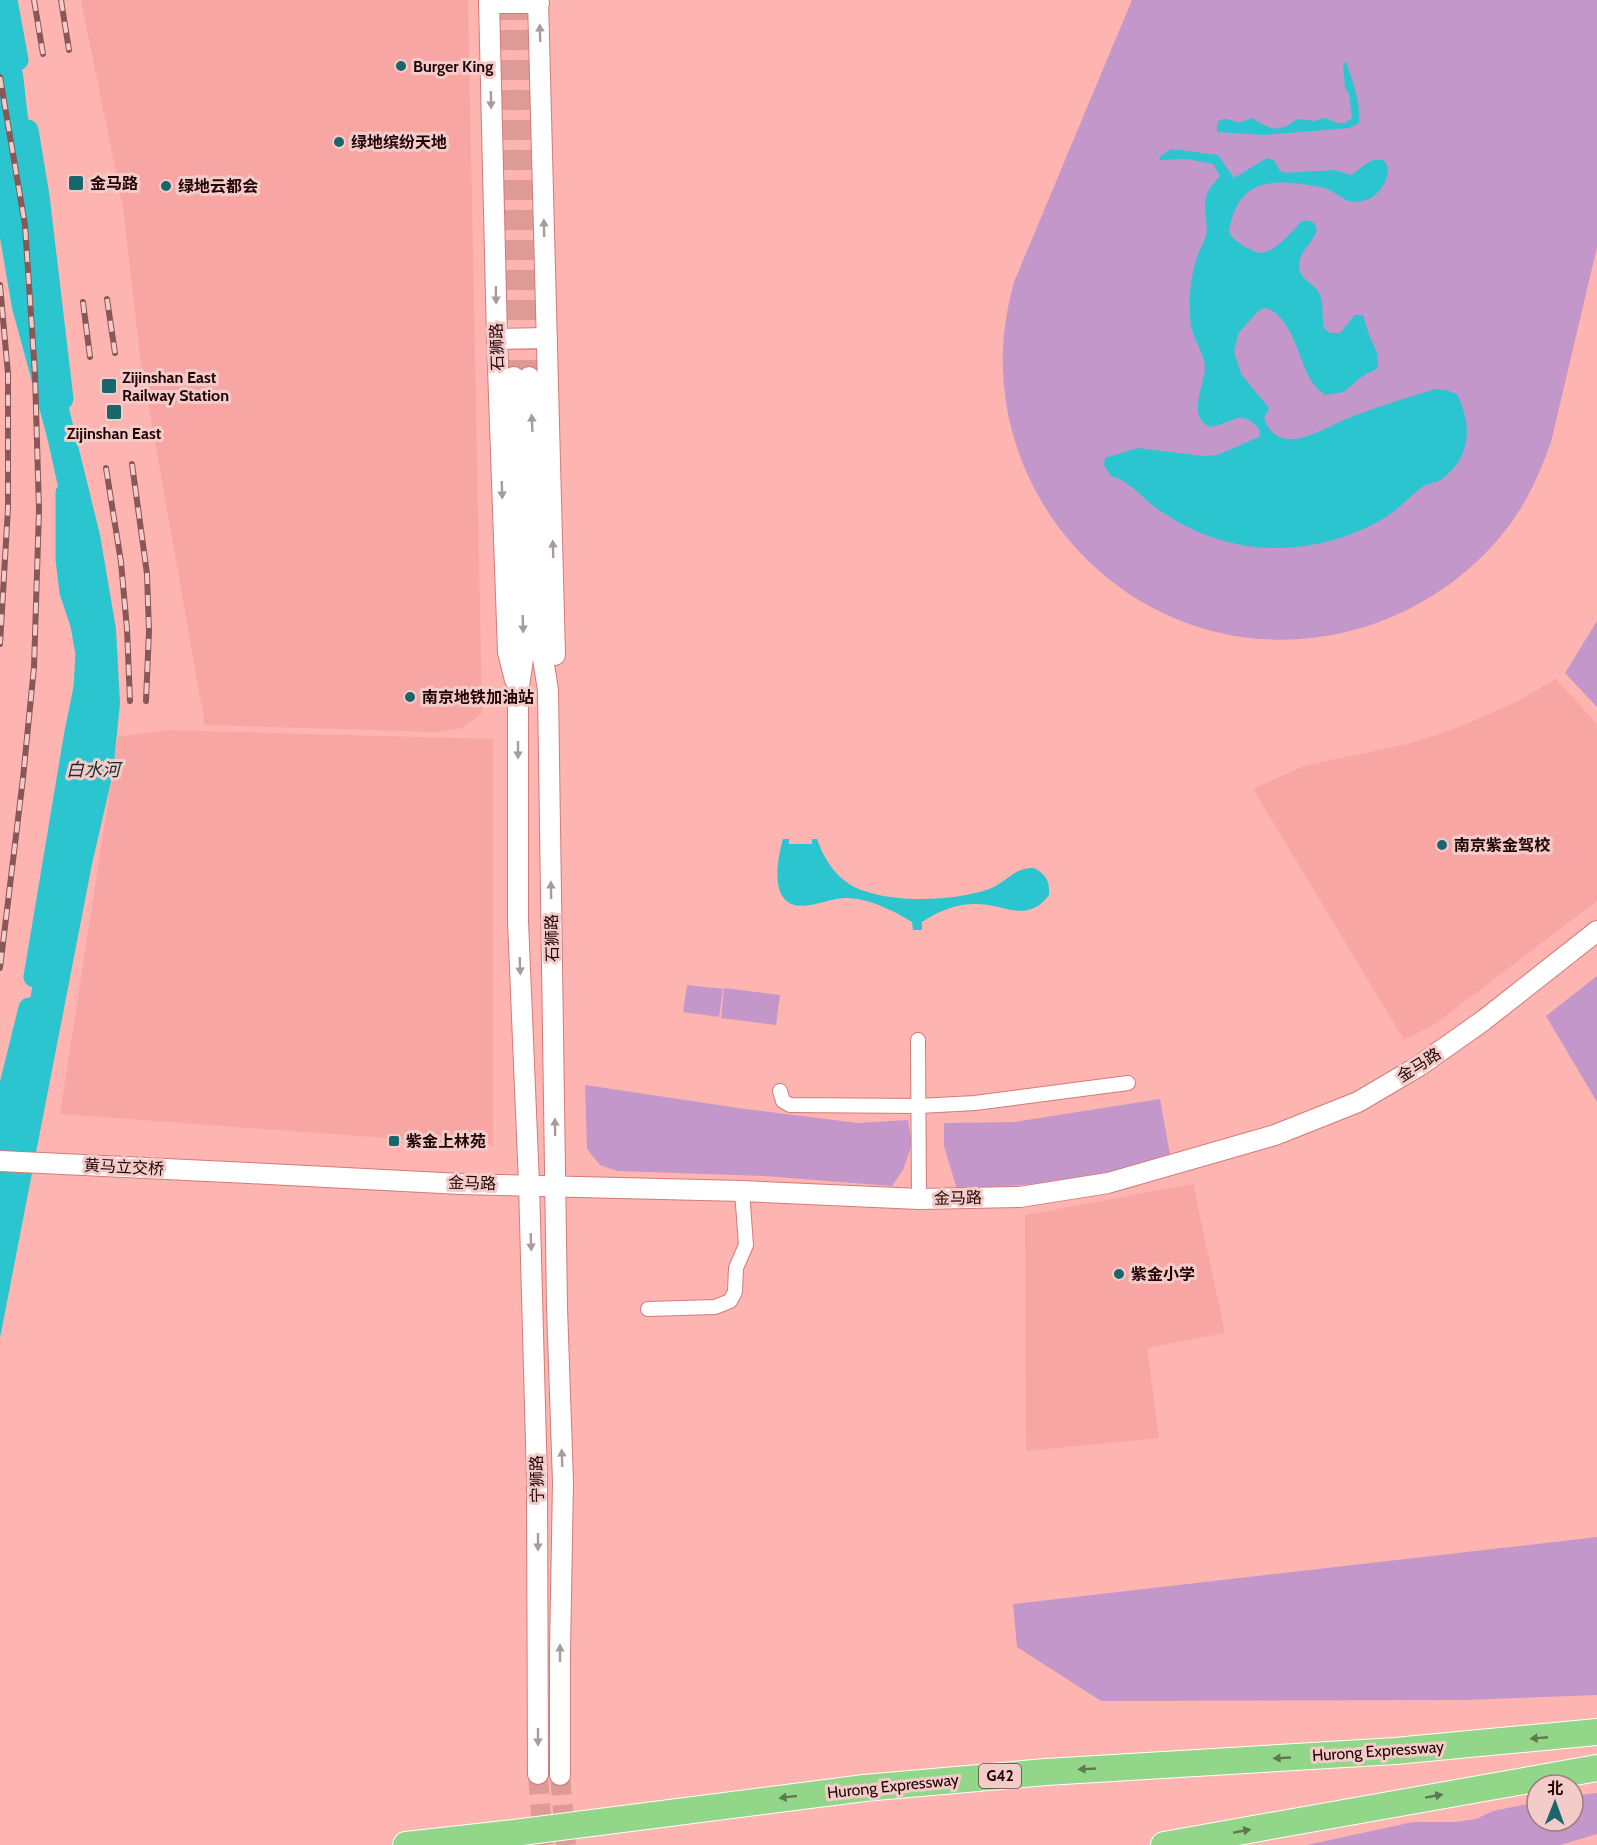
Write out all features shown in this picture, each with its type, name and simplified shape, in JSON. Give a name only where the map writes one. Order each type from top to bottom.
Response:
[{"type":"highway","name":"Hurong Expressway","points":[[406,1845],[864,1788],[1046,1772],[1395,1751],[1597,1732]]},
{"type":"highway","points":[[1164,1845],[1597,1768]]},
{"type":"main road","points":[[489,1],[538,1]]},
{"type":"main road","name":"石狮路","points":[[489,1],[497,339],[508,652],[518,692]]},
{"type":"main road","name":"石狮路","points":[[538,1],[556,650],[548,690]]},
{"type":"main road","points":[[497,339],[547,338]]},
{"type":"main road","name":"石狮路","points":[[529,1184],[518,921],[518,692],[524,653],[522,377],[542,652],[548,690],[556,1185]]},
{"type":"main road","name":"金马路","points":[[249,1173],[461,1184],[529,1184],[920,1198],[1020,1197],[1108,1184],[1275,1136],[1358,1102],[1419,1066],[1484,1020],[1597,931]]},
{"type":"main road","name":"黄马立交桥","points":[[0,1161],[249,1173]]},
{"type":"main road","name":"宁狮路","points":[[529,1184],[537,1481],[538,1774]]},
{"type":"main road","name":"宁狮路","points":[[556,1185],[563,1482],[560,1775]]},
{"type":"street","points":[[918,1040],[920,1198]]},
{"type":"street","points":[[780,1091],[783,1101],[790,1105],[919,1106],[1031,1097],[1128,1083]]},
{"type":"street","points":[[648,1309],[715,1307],[730,1301],[735,1292],[736,1268],[746,1245],[742,1191]]},
{"type":"shaded area","name":"绿地云都会","points":[[81,0],[468,0],[482,713],[462,728],[435,732],[205,725],[140,356],[123,207]]},
{"type":"shaded area","points":[[1132,0],[1597,0],[1597,247],[1551,442],[1534,484],[1511,523],[1481,557],[1447,586],[1409,609],[1368,626],[1325,636],[1281,640],[1236,636],[1192,625],[1150,607],[1113,582],[1080,553],[1052,518],[1030,480],[1014,438],[1005,395],[1003,349],[1010,299],[1014,282]]},
{"type":"shaded area","points":[[1597,621],[1597,707],[1565,673]]},
{"type":"shaded area","name":"南京紫金驾校","points":[[1556,679],[1597,724],[1597,901],[1435,1024],[1404,1040],[1253,789],[1304,766],[1412,743],[1457,728],[1512,704]]},
{"type":"shaded area","points":[[166,730],[493,739],[493,1146],[60,1114],[118,737]]},
{"type":"shaded area","points":[[1597,976],[1597,1102],[1546,1016]]},
{"type":"shaded area","points":[[687,985],[723,989],[719,1017],[683,1012]]},
{"type":"shaded area","points":[[724,988],[780,995],[776,1025],[721,1018]]},
{"type":"shaded area","points":[[585,1085],[858,1123],[908,1120],[912,1144],[903,1170],[892,1186],[764,1176],[617,1171],[600,1165],[587,1149]]},
{"type":"shaded area","points":[[1160,1099],[1171,1160],[1103,1180],[957,1189],[944,1146],[944,1123],[1015,1122]]},
{"type":"shaded area","name":"紫金小学","points":[[1193,1184],[1225,1333],[1147,1348],[1159,1438],[1026,1451],[1025,1215]]},
{"type":"shaded area","points":[[1597,1537],[1597,1695],[1463,1700],[1101,1701],[1017,1647],[1013,1604]]},
{"type":"shaded area","points":[[1597,1793],[1597,1834],[1560,1845],[1307,1845],[1413,1822],[1455,1822],[1476,1819],[1493,1811],[1525,1804],[1525,1833],[1585,1833],[1585,1794]]},
{"type":"water","name":"白水河","points":[[0,0],[6,0],[23,74],[34,171],[40,262],[51,335],[100,535],[116,629],[120,703],[113,773],[92,864],[0,1338],[0,1165],[85,697],[84,618],[72,549],[47,437],[12,308],[0,238]]},
{"type":"water","points":[[1346,61],[1357,99],[1359,123],[1349,128],[1263,135],[1217,132],[1218,123],[1223,119],[1238,123],[1252,118],[1274,128],[1284,127],[1297,119],[1314,121],[1325,118],[1345,123],[1352,118],[1349,94],[1345,88],[1343,64]]},
{"type":"water","points":[[1171,149],[1218,155],[1234,178],[1267,158],[1274,160],[1280,171],[1285,173],[1334,170],[1351,175],[1374,160],[1386,163],[1388,168],[1385,183],[1374,196],[1359,202],[1348,201],[1324,188],[1301,184],[1273,183],[1252,189],[1237,205],[1229,232],[1242,245],[1260,253],[1277,246],[1302,221],[1315,224],[1316,233],[1303,252],[1299,266],[1301,274],[1318,291],[1324,328],[1330,333],[1340,333],[1355,315],[1363,315],[1377,353],[1378,368],[1361,377],[1344,392],[1325,395],[1310,380],[1288,328],[1274,312],[1266,308],[1259,310],[1238,334],[1234,352],[1241,374],[1269,408],[1264,418],[1268,427],[1277,436],[1286,439],[1305,437],[1362,413],[1435,389],[1457,394],[1465,417],[1466,440],[1459,460],[1442,479],[1423,486],[1390,514],[1355,532],[1316,544],[1276,548],[1237,544],[1194,530],[1164,514],[1123,481],[1111,476],[1104,465],[1105,458],[1138,448],[1203,456],[1217,455],[1259,437],[1260,430],[1247,419],[1236,418],[1210,427],[1199,415],[1198,399],[1205,368],[1191,325],[1190,293],[1196,261],[1207,233],[1206,199],[1209,190],[1220,176],[1213,164],[1187,159],[1160,160],[1159,157]]},
{"type":"water","points":[[783,839],[789,839],[789,844],[812,844],[812,839],[817,839],[828,862],[840,877],[858,889],[875,894],[915,899],[956,897],[989,889],[1021,870],[1034,868],[1046,879],[1049,895],[1032,909],[1023,911],[986,905],[968,904],[954,907],[941,911],[922,922],[922,930],[913,930],[912,922],[889,909],[864,900],[842,898],[810,905],[796,905],[787,901],[781,894],[777,873]]},
{"type":"waterway","points":[[7,0],[18,60]]},
{"type":"waterway","points":[[28,130],[39,196],[63,399]]},
{"type":"waterway","points":[[34,977],[84,688],[86,654],[81,625],[70,592],[66,559],[66,493]]},
{"type":"waterway","points":[[0,1154],[8,1093],[29,1008]]},
{"type":"tunnel","points":[[505,0],[514,377]]},
{"type":"tunnel","points":[[520,0],[529,377]]},
{"type":"tunnel","points":[[538,1774],[543,1845]]},
{"type":"tunnel","points":[[560,1775],[566,1845]]},
{"type":"railway","points":[[34,0],[43,54]]},
{"type":"railway","points":[[61,0],[69,50]]},
{"type":"railway","points":[[0,77],[25,225],[35,374],[39,510],[34,667],[0,968]]},
{"type":"railway","points":[[0,285],[8,374],[8,508],[0,644]]},
{"type":"railway","points":[[107,299],[115,353]]},
{"type":"railway","points":[[83,302],[90,357]]},
{"type":"railway","points":[[132,464],[147,574],[149,631],[146,701]]},
{"type":"railway","points":[[106,468],[121,562],[130,701]]},
{"type":"place","name":"Burger King","points":[[401,66]]},
{"type":"place","name":"绿地缤纷天地","points":[[339,142]]},
{"type":"place","name":"金马路","points":[[76,183]]},
{"type":"place","name":"绿地云都会","points":[[166,186]]},
{"type":"place","name":"Zijinshan East Railway Station","points":[[109,386]]},
{"type":"place","name":"Zijinshan East","points":[[114,412]]},
{"type":"place","name":"南京地铁加油站","points":[[410,697]]},
{"type":"place","name":"南京紫金驾校","points":[[1442,845]]},
{"type":"place","name":"紫金上林苑","points":[[394,1141]]},
{"type":"place","name":"紫金小学","points":[[1119,1274]]}]
